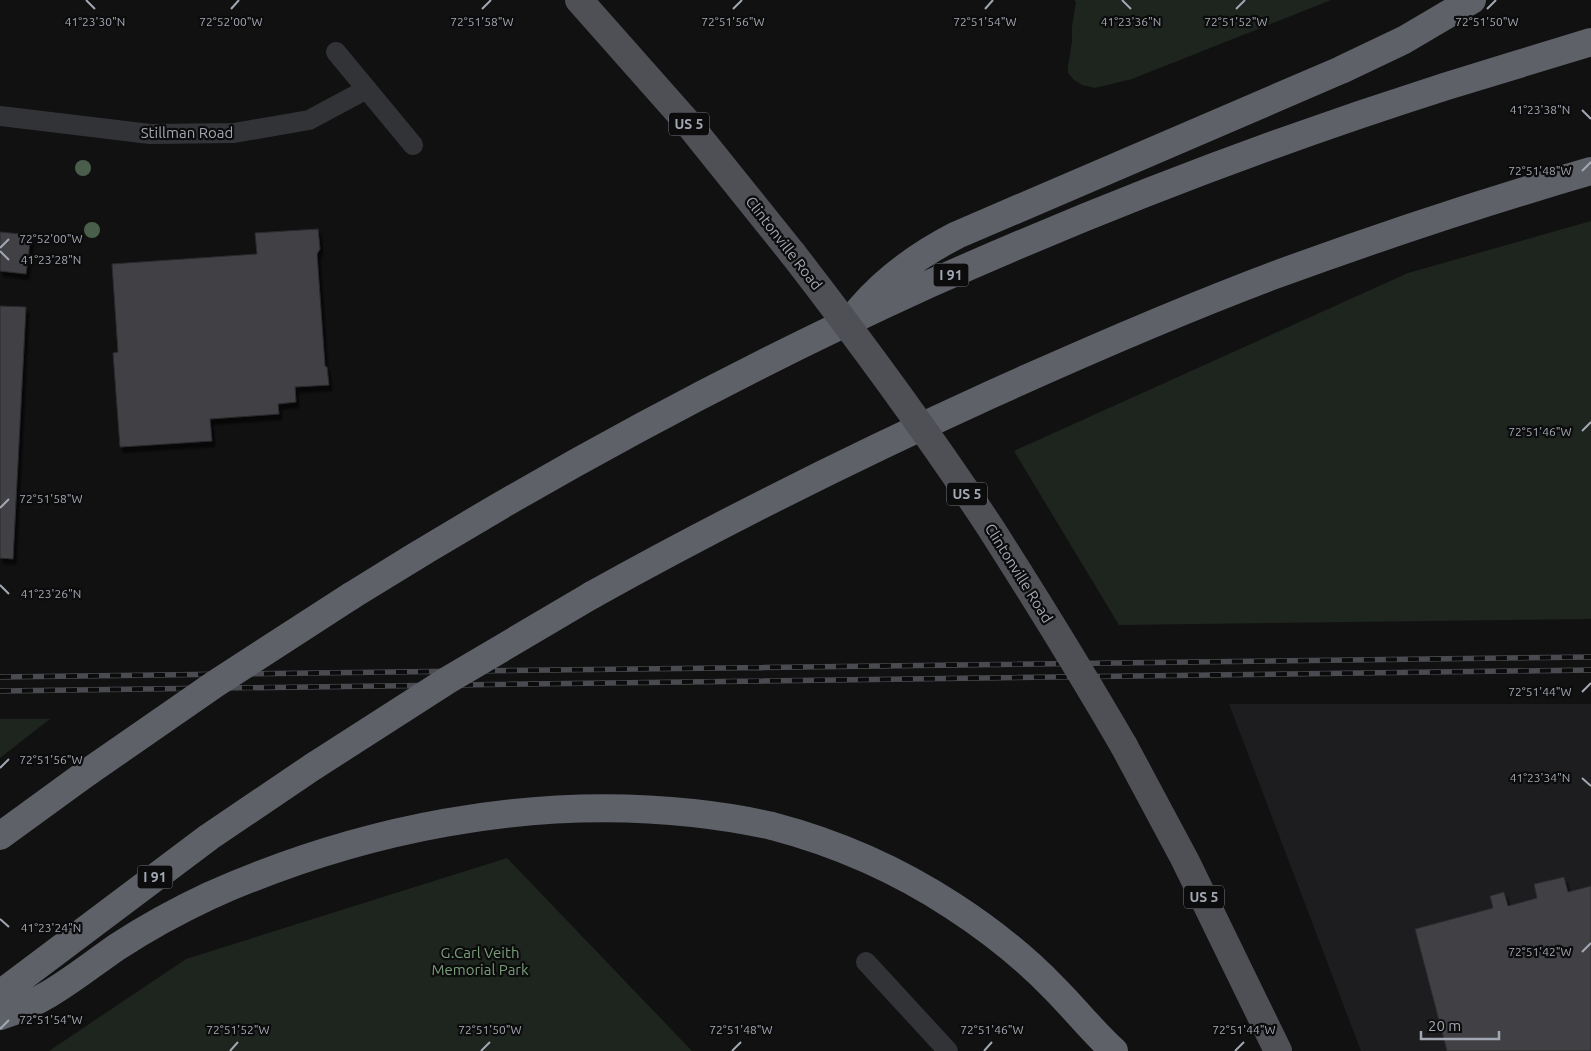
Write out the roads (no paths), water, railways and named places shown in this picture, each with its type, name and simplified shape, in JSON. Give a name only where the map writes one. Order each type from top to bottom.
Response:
[{"type":"highway","points":[[849,322],[870,298],[900,270],[942,243],[976,226],[1341,70],[1411,36],[1472,0]]},
{"type":"highway","name":"I 91","points":[[0,836],[215,684],[350,596],[483,514],[706,393],[849,322],[988,258],[1120,204],[1253,153],[1447,86],[1591,42]]},
{"type":"highway","name":"I 91","points":[[0,994],[201,843],[314,766],[448,680],[592,595],[712,530],[856,457],[1119,338],[1223,295],[1344,250],[1461,210],[1591,171]]},
{"type":"highway","points":[[0,1016],[25,1007],[51,994],[122,944],[176,913],[238,884],[317,855],[389,835],[495,815],[562,809],[639,809],[709,815],[770,826],[830,844],[894,872],[954,907],[1009,946],[1052,986],[1114,1051]]},
{"type":"main road","name":"Clintonville Road","points":[[579,0],[693,129],[793,254],[884,376],[983,518],[1034,595],[1124,746],[1185,860],[1278,1051]]},
{"type":"street","points":[[336,52],[413,145]]},
{"type":"street","name":"Stillman Road","points":[[0,116],[150,134],[234,133],[309,120],[367,89]]},
{"type":"street","points":[[866,962],[948,1051]]},
{"type":"railway","points":[[0,677],[1591,657]]},
{"type":"railway","points":[[0,691],[1591,670]]},
{"type":"park label","name":"G.Carl Veith Memorial Park","points":[[480,960]]}]
